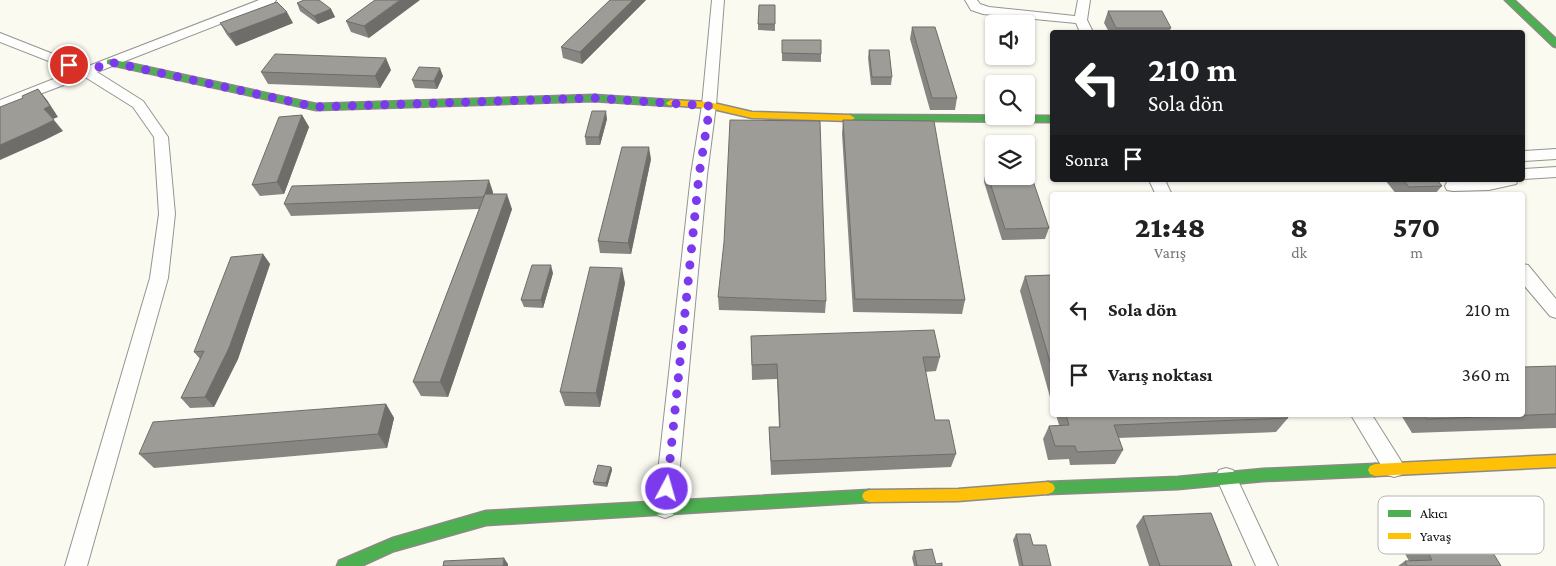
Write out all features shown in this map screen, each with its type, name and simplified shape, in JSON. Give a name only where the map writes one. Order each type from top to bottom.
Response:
[{"type":"street","points":[[0,105],[270,0]]},
{"type":"street","points":[[665,508],[699,175],[710,106],[718,0]]},
{"type":"street","points":[[971,0],[975,7],[987,11],[1084,26],[1084,0]]},
{"type":"street","points":[[1509,0],[1556,44]]},
{"type":"street","points":[[1523,0],[1556,29]]},
{"type":"street","points":[[0,37],[87,72],[138,104],[161,138],[167,214],[159,278],[76,566]]},
{"type":"street","points":[[110,62],[316,107],[594,98],[710,106],[752,115],[799,118],[1050,120]]},
{"type":"street","points":[[1525,156],[1556,154]]},
{"type":"street","points":[[1525,174],[1556,172]]},
{"type":"street","points":[[1454,187],[1488,185],[1501,182]]},
{"type":"street","points":[[1525,274],[1556,311]]},
{"type":"street","points":[[1362,417],[1394,468]]},
{"type":"street","points":[[344,566],[393,545],[486,518],[552,512],[665,508],[892,495],[958,495],[1035,488],[1178,484],[1226,477],[1556,461]]},
{"type":"street","points":[[1226,477],[1267,566]]},
{"type":"building","points":[[304,0],[319,0],[331,9],[314,16],[297,3]]},
{"type":"building","points":[[375,0],[400,0],[364,26],[346,21]]},
{"type":"building","points":[[610,0],[633,0],[580,52],[561,47]]},
{"type":"building","points":[[277,2],[287,12],[229,34],[220,23]]},
{"type":"building","points":[[759,5],[775,5],[775,24],[758,24]]},
{"type":"building","points":[[1108,11],[1162,11],[1171,28],[1116,28]]},
{"type":"building","points":[[912,27],[935,27],[957,98],[932,98]]},
{"type":"building","points":[[782,40],[821,40],[821,54],[782,53]]},
{"type":"building","points":[[869,50],[889,50],[892,77],[872,77]]},
{"type":"building","points":[[275,54],[386,58],[375,76],[261,72]]},
{"type":"building","points":[[419,67],[440,68],[434,81],[412,80]]},
{"type":"building","points":[[38,89],[50,106],[44,109],[54,120],[0,145],[0,107],[23,98],[22,96]]},
{"type":"building","points":[[592,111],[606,111],[599,137],[585,137]]},
{"type":"building","points":[[302,115],[277,182],[252,185],[279,117]]},
{"type":"building","points":[[730,120],[820,121],[826,301],[718,297],[724,242]]},
{"type":"building","points":[[843,120],[934,121],[965,300],[855,299]]},
{"type":"building","points":[[622,147],[649,147],[628,243],[598,241]]},
{"type":"building","points":[[489,180],[483,197],[284,204],[292,186]]},
{"type":"building","points":[[1405,182],[1439,182],[1442,186],[1409,187]]},
{"type":"building","points":[[991,185],[1034,185],[1049,228],[1005,229]]},
{"type":"building","points":[[485,194],[507,194],[440,382],[413,382]]},
{"type":"building","points":[[263,254],[229,348],[205,397],[181,398],[204,351],[194,352],[231,257]]},
{"type":"building","points":[[532,265],[551,265],[541,300],[521,300]]},
{"type":"building","points":[[590,267],[622,268],[596,393],[560,392]]},
{"type":"building","points":[[1050,275],[1050,362],[1025,276]]},
{"type":"building","points":[[934,330],[940,357],[923,357],[935,420],[949,420],[956,454],[771,461],[769,427],[780,427],[777,364],[752,365],[751,336]]},
{"type":"building","points":[[1556,366],[1556,414],[1525,415],[1525,367]]},
{"type":"building","points":[[386,404],[378,434],[139,454],[153,422]]},
{"type":"building","points":[[1067,417],[1288,418],[1114,425],[1123,450],[1077,452],[1075,446],[1055,446],[1049,426],[1069,425]]},
{"type":"building","points":[[1426,417],[1479,417],[1427,419]]},
{"type":"building","points":[[598,465],[611,467],[606,483],[593,482]]},
{"type":"building","points":[[1211,513],[1232,566],[1160,566],[1143,516]]},
{"type":"building","points":[[1016,534],[1030,534],[1033,545],[1046,545],[1051,566],[1023,566]]},
{"type":"building","points":[[932,549],[936,564],[942,563],[942,566],[917,566],[914,551]]},
{"type":"building","points":[[1429,554],[1494,554],[1501,566],[1407,566],[1405,561],[1432,560]]},
{"type":"building","points":[[504,558],[503,566],[443,566],[444,561]]},
{"type":"traffic: fast","points":[[1509,0],[1556,44]]},
{"type":"traffic: fast","points":[[110,62],[316,107],[594,98],[671,103]]},
{"type":"traffic: fast","points":[[850,118],[1050,119]]},
{"type":"traffic: fast","points":[[1048,488],[1178,483],[1263,475],[1375,470]]},
{"type":"traffic: fast","points":[[344,566],[393,545],[486,518],[869,496]]},
{"type":"traffic: slow","points":[[671,103],[709,105],[752,115],[850,118]]},
{"type":"traffic: slow","points":[[1375,470],[1556,461]]},
{"type":"traffic: slow","points":[[869,496],[958,495],[1048,488]]},
{"type":"route","points":[[69,65],[87,72],[110,62],[316,107],[594,98],[710,106],[699,175],[667,489]]}]
